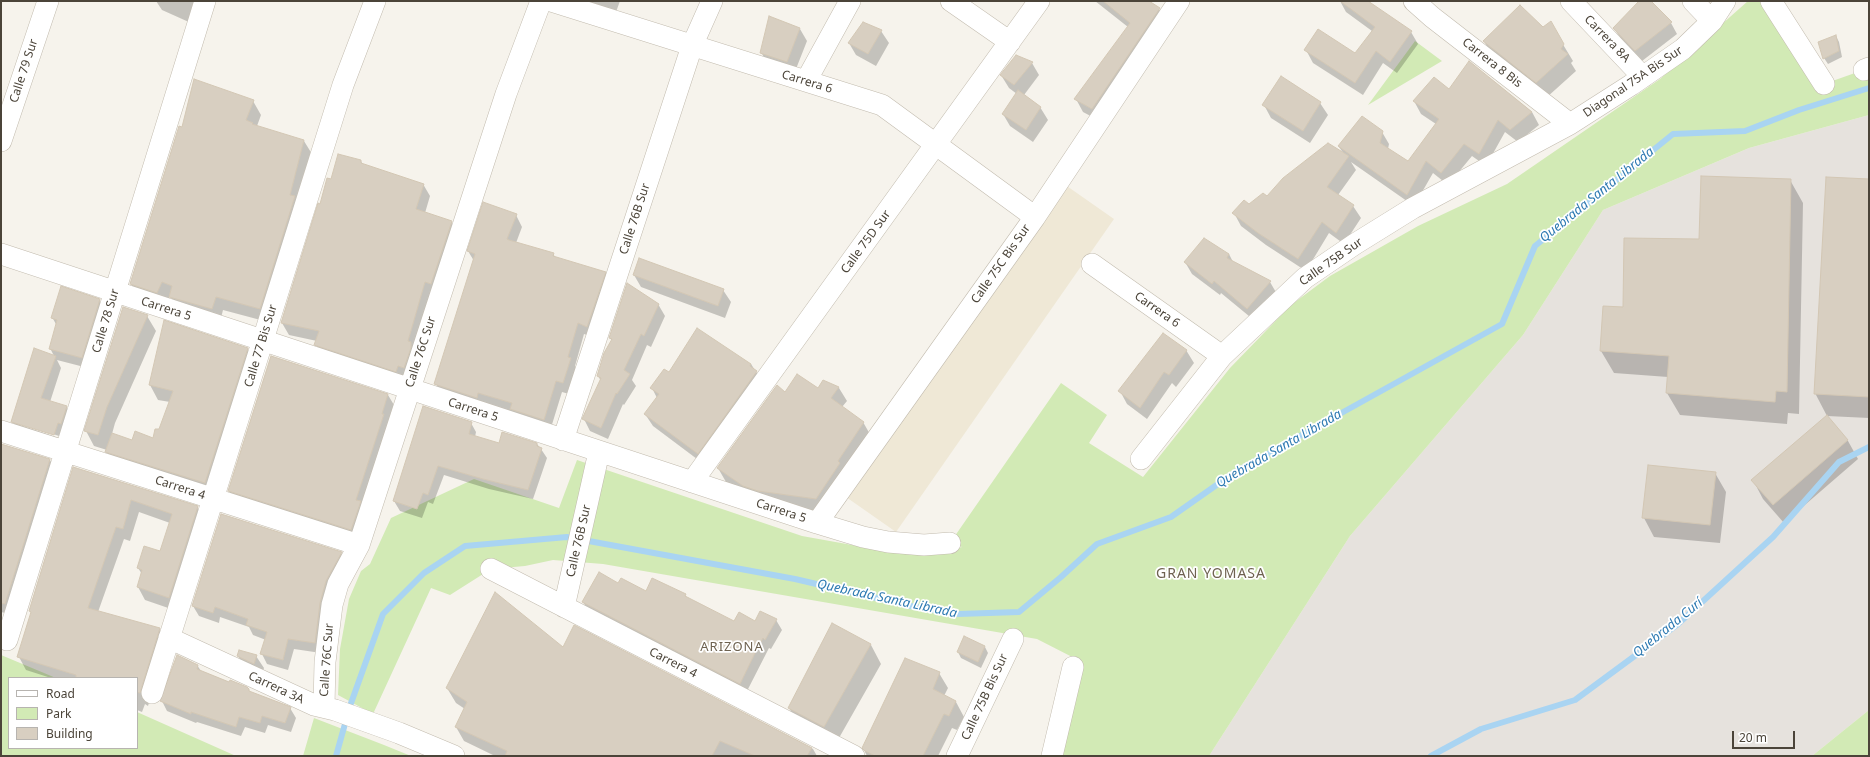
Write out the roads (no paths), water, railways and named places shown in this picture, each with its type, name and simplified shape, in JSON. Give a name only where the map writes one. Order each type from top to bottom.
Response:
[{"type":"street","name":"Calle 79 Sur","points":[[1,141],[48,1]]},
{"type":"street","name":"Calle 78 Sur","points":[[7,640],[205,1]]},
{"type":"street","name":"Calle 77 Bis Sur","points":[[152,693],[343,85],[375,1]]},
{"type":"street","name":"Calle 76C Sur","points":[[329,709],[325,662],[332,605],[338,584],[359,545],[506,94],[541,1]]},
{"type":"street","name":"Carrera 6","points":[[550,1],[882,105],[1035,217]]},
{"type":"street","name":"Calle 76B Sur","points":[[563,440],[692,46],[712,1]]},
{"type":"street","points":[[806,81],[850,1]]},
{"type":"street","points":[[950,1],[1010,42]]},
{"type":"street","name":"Calle 75D Sur","points":[[692,482],[1039,1]]},
{"type":"street","name":"Calle 75C Bis Sur","points":[[817,523],[1035,217],[1179,1]]},
{"type":"street","name":"Carrera 8 Bis","points":[[1414,1],[1432,17],[1570,124]]},
{"type":"street","name":"Carrera 8A","points":[[1571,1],[1643,77]]},
{"type":"street","points":[[1693,1],[1712,21]]},
{"type":"street","name":"Diagonal 75A Bis Sur","points":[[1570,124],[1643,77],[1683,49],[1712,21],[1726,1]]},
{"type":"street","points":[[1770,1],[1824,84]]},
{"type":"street","name":"Calle 75B Sur","points":[[1141,459],[1222,356],[1305,278],[1355,244],[1413,208],[1570,124]]},
{"type":"street","name":"Carrera 5","points":[[1,254],[817,523],[863,537],[888,542],[924,545],[950,543]]},
{"type":"street","name":"Carrera 6","points":[[1092,264],[1222,356]]},
{"type":"street","name":"Carrera 4","points":[[1,431],[359,545]]},
{"type":"street","name":"Calle 76B Sur","points":[[564,607],[599,452]]},
{"type":"street","name":"Carrera 4","points":[[492,569],[854,756]]},
{"type":"street","name":"Carrera 3A","points":[[169,638],[314,705],[399,733],[454,756]]},
{"type":"street","name":"Calle 75B Bis Sur","points":[[957,756],[1013,639]]},
{"type":"street","points":[[1052,756],[1073,667]]},
{"type":"waterway","name":"Quebrada Santa Librada","points":[[336,756],[350,706],[383,614],[424,573],[465,546],[567,537],[795,579],[915,607],[958,614],[1019,612],[1061,577],[1097,544],[1171,517],[1235,472],[1502,324],[1535,246],[1673,134],[1745,131],[1799,110],[1869,88]]},
{"type":"waterway","name":"Quebrada Curí","points":[[1431,756],[1481,729],[1575,700],[1678,624],[1773,537],[1839,462],[1869,447]]},
{"type":"district","name":"GRAN YOMASA","points":[[1211,574]]},
{"type":"district","name":"ARIZONA","points":[[732,647]]}]
